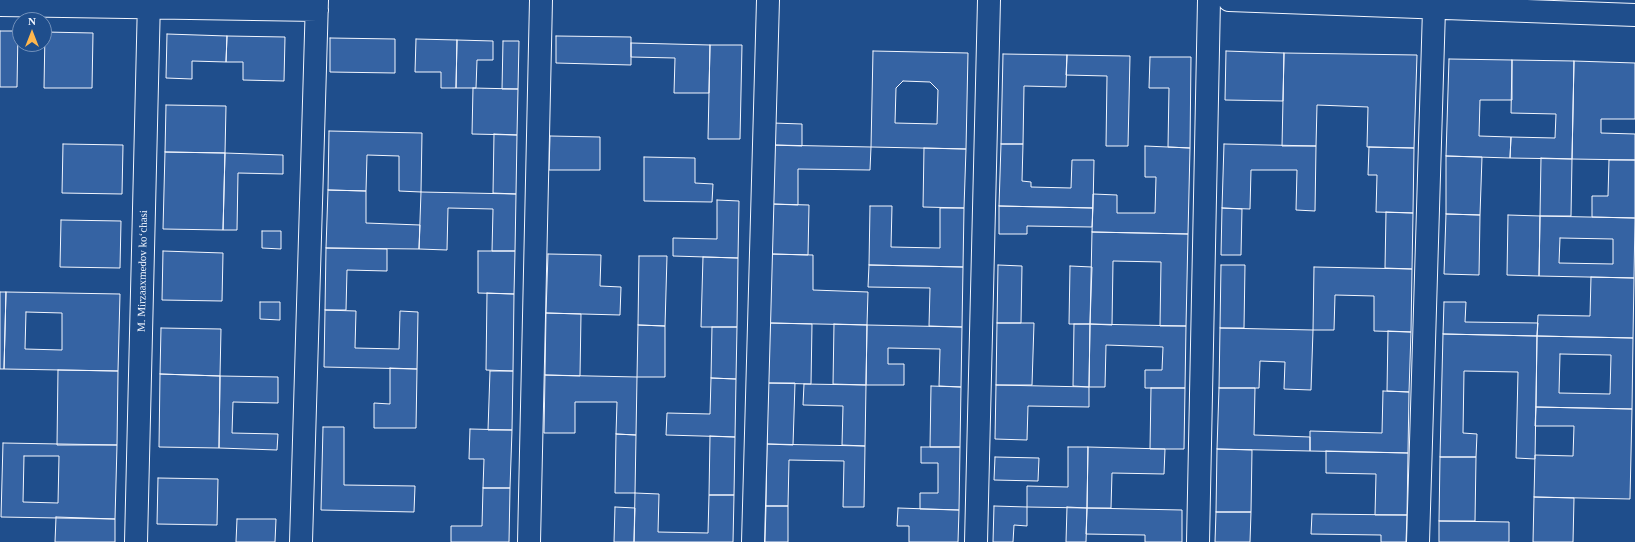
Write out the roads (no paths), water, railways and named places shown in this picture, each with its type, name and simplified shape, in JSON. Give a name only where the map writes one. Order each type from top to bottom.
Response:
[{"type":"street","points":[[529,542],[541,0]]},
{"type":"street","points":[[753,542],[768,0]]},
{"type":"street","points":[[976,542],[989,0]]},
{"type":"street","points":[[1198,542],[1209,0]]},
{"type":"street","points":[[1229,0],[1375,3],[1434,9],[1593,7],[1635,15]]},
{"type":"street","name":"M. Mirzaaxmedov koʻchasi","points":[[136,542],[149,4]]},
{"type":"street","points":[[0,5],[317,5],[301,542]]},
{"type":"street","points":[[1418,542],[1434,9]]}]
